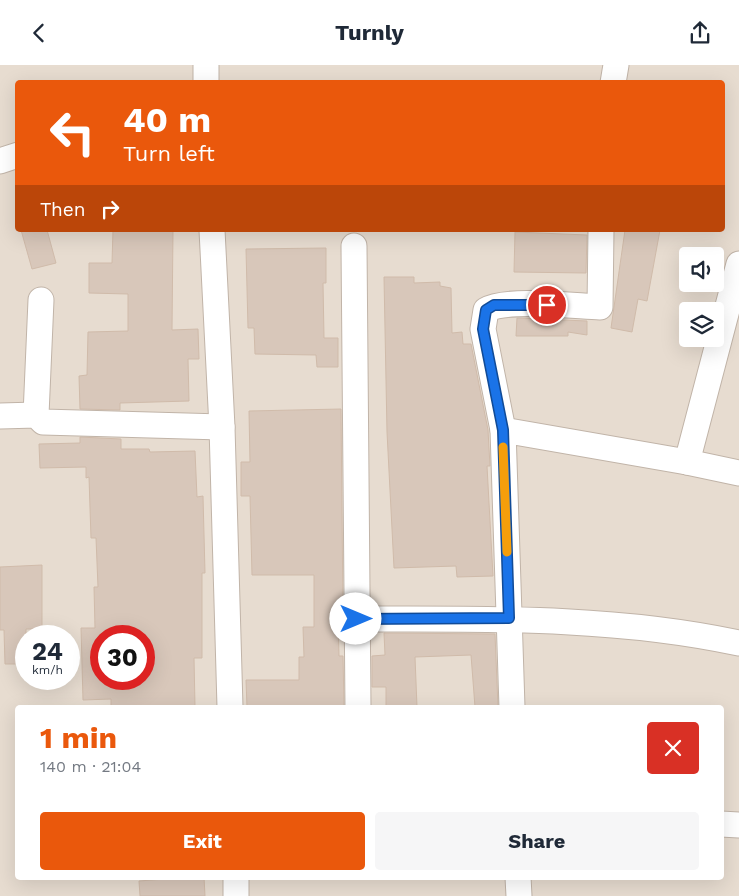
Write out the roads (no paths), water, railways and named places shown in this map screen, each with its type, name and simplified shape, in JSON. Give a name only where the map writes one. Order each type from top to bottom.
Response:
[{"type":"street","points":[[206,65],[206,80]]},
{"type":"street","points":[[614,80],[616,65]]},
{"type":"street","points":[[0,161],[15,156]]},
{"type":"street","points":[[212,232],[222,427],[230,705]]},
{"type":"street","points":[[512,705],[503,430],[483,329],[486,310],[494,305],[512,304],[600,307],[601,232]]},
{"type":"street","points":[[354,246],[358,705]]},
{"type":"street","points":[[687,461],[739,264]]},
{"type":"street","points":[[36,415],[41,299]]},
{"type":"street","points":[[0,416],[36,415],[43,422],[222,427]]},
{"type":"street","points":[[503,430],[687,461],[739,473]]},
{"type":"street","points":[[356,619],[509,618],[564,620],[713,637],[739,643]]},
{"type":"street","points":[[724,824],[739,825]]},
{"type":"street","points":[[236,880],[236,896]]},
{"type":"street","points":[[518,880],[520,896]]}]
